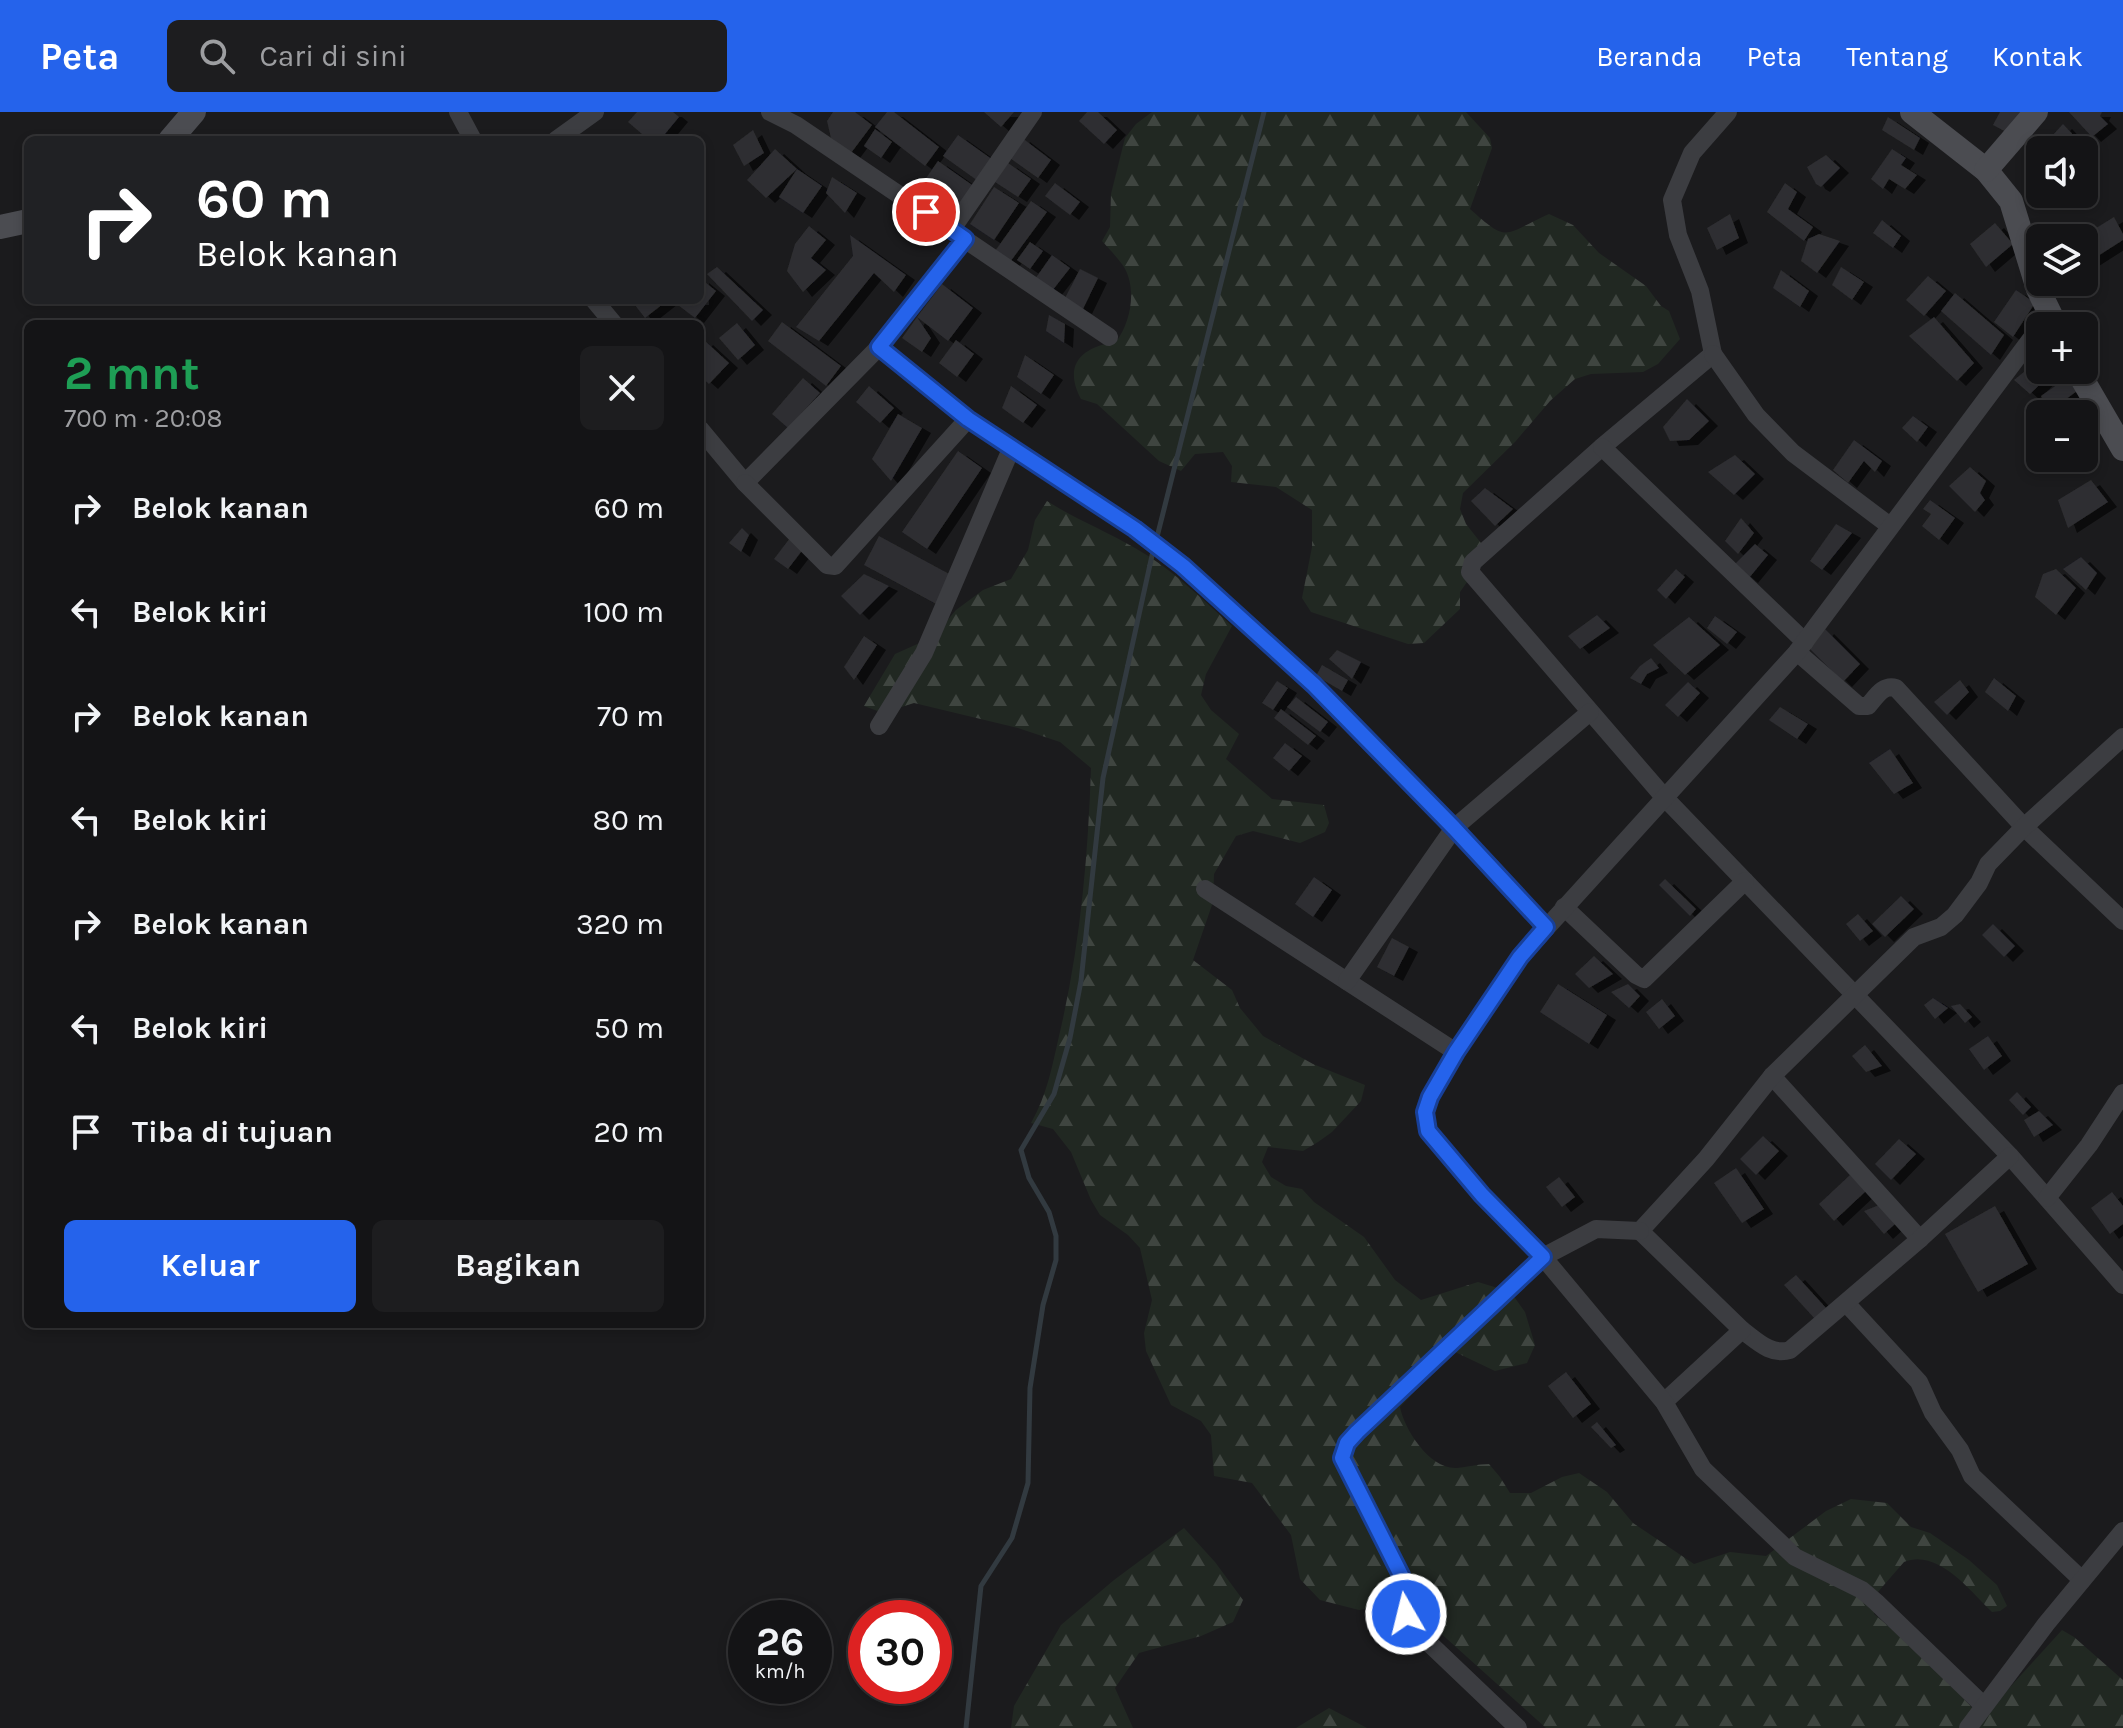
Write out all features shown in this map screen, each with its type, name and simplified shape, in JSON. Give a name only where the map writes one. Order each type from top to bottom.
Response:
[{"type":"street","points":[[173,136],[194,112]]},
{"type":"street","points":[[458,112],[471,136]]},
{"type":"street","points":[[562,136],[595,112]]},
{"type":"street","points":[[770,112],[801,119],[958,234],[1109,337]]},
{"type":"street","points":[[1728,112],[1692,153],[1672,200],[1678,235],[1700,291],[1713,354],[1756,415],[1793,453],[1890,526]]},
{"type":"street","points":[[1912,112],[1986,170],[2011,201],[2044,312]]},
{"type":"street","points":[[1986,170],[2036,112]]},
{"type":"street","points":[[745,483],[879,347],[958,234],[1030,113]]},
{"type":"street","points":[[0,227],[24,222]]},
{"type":"street","points":[[597,304],[611,320]]},
{"type":"street","points":[[879,347],[968,419],[1135,529],[1183,566],[1314,685],[1546,927]]},
{"type":"street","points":[[1983,1705],[1932,1653],[1862,1590],[1795,1557],[1703,1469],[1664,1402],[1543,1257],[1482,1195],[1425,1124],[1425,1112],[1430,1097],[1456,1052],[1520,957],[1801,647],[2026,350]]},
{"type":"street","points":[[1713,354],[1602,447],[1473,562],[1470,570],[1664,797],[2010,1156],[2123,1285]]},
{"type":"street","points":[[2085,384],[2123,449]]},
{"type":"street","points":[[704,434],[745,483],[827,565],[835,566],[968,419]]},
{"type":"street","points":[[1602,447],[1859,706],[1868,706],[1888,687],[1896,688],[2024,827],[2123,921]]},
{"type":"street","points":[[879,726],[924,653],[1011,449]]},
{"type":"street","points":[[1347,981],[1454,828],[1590,712]]},
{"type":"street","points":[[1640,1231],[1706,1159],[1772,1076],[1914,937],[1939,928],[1955,915],[1979,883],[1988,864],[2123,737]]},
{"type":"street","points":[[1564,907],[1644,979],[1745,881]]},
{"type":"street","points":[[1205,889],[1456,1052]]},
{"type":"street","points":[[1772,1076],[1920,1239]]},
{"type":"street","points":[[2047,1198],[2089,1145],[2123,1093]]},
{"type":"street","points":[[1518,1728],[1409,1624],[1401,1575],[1342,1458],[1347,1443],[1543,1257],[1596,1229],[1640,1231],[1742,1330],[1782,1353],[1790,1350],[1846,1303],[2010,1156]]},
{"type":"street","points":[[1846,1303],[1919,1382],[1933,1413],[1960,1450],[1972,1476],[2082,1580]]},
{"type":"street","points":[[1664,1402],[1742,1330]]},
{"type":"street","points":[[1968,1728],[2082,1580],[2122,1534]]},
{"type":"green space","points":[[1152,112],[1466,112],[1490,138],[1492,148],[1470,209],[1500,232],[1514,231],[1549,214],[1573,225],[1599,253],[1646,286],[1661,306],[1669,311],[1680,339],[1658,364],[1643,372],[1591,374],[1575,379],[1550,401],[1515,442],[1463,493],[1460,509],[1466,524],[1488,552],[1460,592],[1460,609],[1424,643],[1408,644],[1311,612],[1302,598],[1312,547],[1312,510],[1276,487],[1231,482],[1232,466],[1223,452],[1195,454],[1181,471],[1159,461],[1097,404],[1081,399],[1074,376],[1079,360],[1093,348],[1116,342],[1129,315],[1131,295],[1128,276],[1102,241],[1110,227],[1111,194],[1125,138],[1136,124]]},
{"type":"green space","points":[[1047,501],[1148,556],[1186,584],[1232,626],[1206,674],[1201,695],[1211,710],[1239,734],[1226,759],[1272,799],[1324,805],[1329,823],[1325,832],[1300,843],[1253,831],[1236,836],[1214,874],[1213,902],[1193,960],[1232,990],[1240,1008],[1263,1036],[1313,1064],[1365,1085],[1361,1101],[1332,1132],[1303,1151],[1268,1147],[1262,1162],[1271,1177],[1286,1186],[1302,1189],[1314,1202],[1364,1237],[1395,1280],[1421,1300],[1478,1282],[1501,1289],[1515,1298],[1525,1312],[1535,1345],[1527,1363],[1495,1371],[1453,1351],[1400,1407],[1407,1426],[1420,1446],[1447,1467],[1489,1464],[1510,1493],[1531,1493],[1562,1477],[1579,1473],[1607,1492],[1633,1523],[1694,1564],[1730,1552],[1766,1556],[1826,1511],[1851,1499],[1887,1503],[1911,1527],[1930,1533],[1969,1560],[1997,1585],[2007,1606],[1992,1612],[1953,1574],[1929,1561],[1917,1559],[1904,1562],[1877,1593],[1874,1614],[1918,1651],[1982,1718],[2062,1630],[2123,1680],[2123,1728],[1546,1728],[1427,1621],[1396,1604],[1359,1610],[1320,1600],[1300,1579],[1291,1535],[1252,1483],[1214,1476],[1211,1435],[1201,1421],[1171,1405],[1146,1351],[1144,1333],[1152,1300],[1140,1248],[1100,1215],[1071,1152],[1053,1129],[1031,1123],[1048,1081],[1078,936],[1091,768],[1060,742],[1018,728],[914,703],[883,713],[864,706],[895,654],[933,637],[956,610],[983,590],[1011,579],[1028,550],[1035,520]]},
{"type":"green space","points":[[1184,1528],[1215,1562],[1243,1600],[1233,1622],[1201,1636],[1139,1653],[1115,1688],[1133,1728],[1011,1728],[1014,1706],[1061,1625],[1114,1580]]},
{"type":"green space","points":[[1329,1708],[1367,1728],[1296,1728]]},
{"type":"building","points":[[637,112],[673,112],[679,117],[663,136],[644,136],[628,122]]},
{"type":"building","points":[[833,112],[855,112],[872,125],[851,153],[831,138],[827,121]]},
{"type":"building","points":[[887,112],[894,112],[939,147],[925,166],[875,127]]},
{"type":"building","points":[[984,112],[1014,112],[1001,127]]},
{"type":"building","points":[[1087,112],[1098,112],[1117,130],[1104,144],[1079,121]]},
{"type":"building","points":[[2000,112],[2023,112],[2008,133],[1993,125]]},
{"type":"building","points":[[2069,112],[2102,112],[2100,116],[2108,124],[2091,136]]},
{"type":"building","points":[[1888,117],[1920,138],[1914,150],[1882,130]]},
{"type":"building","points":[[2063,124],[2074,136],[2052,136]]},
{"type":"building","points":[[875,129],[892,142],[881,158],[864,146]]},
{"type":"building","points":[[753,130],[764,153],[744,166],[733,145]]},
{"type":"building","points":[[958,135],[993,160],[978,181],[943,156]]},
{"type":"building","points":[[1021,137],[1051,160],[1038,178],[1007,156]]},
{"type":"building","points":[[775,149],[797,169],[766,198],[747,180]]},
{"type":"building","points":[[1892,149],[1906,158],[1901,165],[1917,175],[1905,189],[1889,179],[1883,189],[1871,179]]},
{"type":"building","points":[[1826,155],[1840,168],[1821,187],[1807,167]]},
{"type":"building","points":[[938,161],[975,187],[960,210],[922,184]]},
{"type":"building","points":[[1008,163],[1031,179],[1018,197],[995,182]]},
{"type":"building","points":[[797,169],[822,186],[803,213],[779,197]]},
{"type":"building","points":[[832,177],[857,193],[845,213],[826,193]]},
{"type":"building","points":[[1055,183],[1080,202],[1070,215],[1045,196]]},
{"type":"building","points":[[1785,183],[1797,192],[1788,209],[1813,227],[1804,241],[1767,212]]},
{"type":"building","points":[[994,187],[1019,203],[994,240],[970,224]]},
{"type":"building","points":[[1031,201],[1047,212],[1010,262],[995,251]]},
{"type":"building","points":[[1730,214],[1739,238],[1717,250],[1707,228]]},
{"type":"building","points":[[2114,217],[2123,240],[2098,256],[2098,227]]},
{"type":"building","points":[[1882,220],[1901,236],[1893,248],[1873,233]]},
{"type":"building","points":[[1995,223],[2013,244],[1986,267],[1970,244]]},
{"type":"building","points":[[809,226],[826,240],[811,258],[826,270],[803,292],[787,271],[795,244]]},
{"type":"building","points":[[1819,234],[1840,241],[1817,273],[1801,261],[1808,239]]},
{"type":"building","points":[[850,235],[906,275],[894,292],[874,273],[819,341],[796,327],[853,256]]},
{"type":"building","points":[[1030,242],[1043,251],[1030,269],[1017,260]]},
{"type":"building","points":[[1052,255],[1070,268],[1052,291],[1035,279]]},
{"type":"building","points":[[717,267],[763,310],[752,321],[707,274]]},
{"type":"building","points":[[1841,267],[1864,282],[1852,300],[1832,285]]},
{"type":"building","points":[[1080,269],[1098,278],[1083,309],[1064,300]]},
{"type":"building","points":[[1781,270],[1809,291],[1800,307],[1773,288]]},
{"type":"building","points":[[1928,276],[1946,291],[1924,316],[1906,300]]},
{"type":"building","points":[[704,281],[716,291],[695,318],[678,305],[704,304]]},
{"type":"building","points":[[942,284],[973,308],[948,341],[917,317]]},
{"type":"building","points":[[2016,290],[2035,303],[2026,312],[2013,337],[1994,322]]},
{"type":"building","points":[[1955,293],[2004,335],[1991,355],[1941,311]]},
{"type":"building","points":[[634,304],[663,304],[645,318]]},
{"type":"building","points":[[1049,315],[1065,324],[1064,343],[1046,331]]},
{"type":"building","points":[[917,317],[931,338],[922,352],[902,338]]},
{"type":"building","points":[[1934,317],[1974,363],[1957,381],[1909,336]]},
{"type":"building","points":[[782,322],[841,366],[826,386],[768,341]]},
{"type":"building","points":[[737,323],[755,345],[738,360],[719,338]]},
{"type":"building","points":[[704,340],[729,363],[709,384],[704,380]]},
{"type":"building","points":[[956,340],[974,354],[957,377],[939,363]]},
{"type":"building","points":[[1025,355],[1054,375],[1041,394],[1017,377]]},
{"type":"building","points":[[2026,370],[2026,384],[2040,384],[2030,394],[2014,380]]},
{"type":"building","points":[[803,378],[820,393],[788,428],[772,414]]},
{"type":"building","points":[[2058,384],[2072,384],[2077,391],[2065,400],[2043,400],[2041,396]]},
{"type":"building","points":[[869,386],[894,408],[880,423],[856,402]]},
{"type":"building","points":[[1011,386],[1037,405],[1023,423],[1002,408]]},
{"type":"building","points":[[1687,399],[1709,421],[1689,440],[1670,441],[1663,427]]},
{"type":"building","points":[[898,414],[922,428],[891,481],[872,459]]},
{"type":"building","points":[[1913,416],[1928,427],[1917,442],[1902,428]]},
{"type":"building","points":[[1854,440],[1882,461],[1875,472],[1864,461],[1848,483],[1833,470]]},
{"type":"building","points":[[958,451],[982,468],[927,549],[902,532]]},
{"type":"building","points":[[1735,455],[1755,474],[1734,495],[1708,472]]},
{"type":"building","points":[[1970,467],[1986,481],[1980,493],[1985,500],[1975,512],[1949,486]]},
{"type":"building","points":[[2091,480],[2108,502],[2068,528],[2058,500]]},
{"type":"building","points":[[1485,488],[1513,509],[1495,526],[1471,501]]},
{"type":"building","points":[[1930,500],[1955,518],[1939,540],[1922,526],[1931,514],[1923,509]]},
{"type":"building","points":[[1741,518],[1754,533],[1738,554],[1725,541]]},
{"type":"building","points":[[1836,524],[1852,533],[1822,570],[1810,561]]},
{"type":"building","points":[[742,528],[749,535],[741,552],[729,543]]},
{"type":"building","points":[[879,536],[953,576],[938,605],[864,565]]},
{"type":"building","points":[[790,538],[804,548],[788,569],[774,559]]},
{"type":"building","points":[[1755,544],[1768,555],[1749,578],[1734,565]]},
{"type":"building","points":[[2081,557],[2097,573],[2086,590],[2063,569]]},
{"type":"building","points":[[1676,569],[1685,577],[1666,599],[1657,590]]},
{"type":"building","points":[[2056,569],[2076,588],[2056,615],[2035,597],[2043,574]]},
{"type":"building","points":[[864,574],[889,586],[860,615],[841,596]]},
{"type":"building","points":[[1597,615],[1610,628],[1580,649],[1568,636]]},
{"type":"building","points":[[1715,616],[1737,632],[1727,644],[1707,628]]},
{"type":"building","points":[[1689,617],[1720,645],[1685,675],[1653,645]]},
{"type":"building","points":[[1825,629],[1860,664],[1843,682],[1810,649]]},
{"type":"building","points":[[864,636],[877,645],[854,680],[844,667]]},
{"type":"building","points":[[1337,650],[1361,662],[1352,679],[1329,659]]},
{"type":"building","points":[[1651,658],[1659,668],[1647,674],[1641,684],[1630,678],[1640,666]]},
{"type":"building","points":[[1322,665],[1348,680],[1342,691],[1316,676]]},
{"type":"building","points":[[1994,678],[2016,696],[2008,711],[1985,692]]},
{"type":"building","points":[[1960,680],[1969,692],[1947,715],[1934,702]]},
{"type":"building","points":[[1277,681],[1288,688],[1273,710],[1262,703]]},
{"type":"building","points":[[1688,682],[1700,693],[1678,717],[1665,705]]},
{"type":"building","points":[[1296,697],[1328,722],[1320,732],[1287,707]]},
{"type":"building","points":[[1780,707],[1808,724],[1797,739],[1769,720]]},
{"type":"building","points":[[1281,709],[1316,736],[1308,745],[1274,718]]},
{"type":"building","points":[[1285,743],[1302,756],[1289,771],[1273,758]]},
{"type":"building","points":[[1890,749],[1913,783],[1894,794],[1869,763]]},
{"type":"building","points":[[1314,877],[1332,890],[1313,917],[1295,904]]},
{"type":"building","points":[[1665,879],[1696,909],[1690,916],[1659,885]]},
{"type":"building","points":[[1901,896],[1914,909],[1885,937],[1872,924]]},
{"type":"building","points":[[1858,914],[1873,931],[1860,941],[1846,924]]},
{"type":"building","points":[[1993,924],[2015,946],[2004,957],[1982,935]]},
{"type":"building","points":[[1392,938],[1409,947],[1394,976],[1377,967]]},
{"type":"building","points":[[1594,956],[1613,974],[1589,988],[1575,974]]},
{"type":"building","points":[[1558,984],[1607,1015],[1589,1044],[1540,1012]]},
{"type":"building","points":[[1628,984],[1640,996],[1629,1008],[1611,992]]},
{"type":"building","points":[[1933,998],[1948,1008],[1935,1019],[1924,1005]]},
{"type":"building","points":[[1662,999],[1675,1016],[1659,1029],[1646,1012]]},
{"type":"building","points":[[1960,1004],[1972,1017],[1965,1023],[1951,1006]]},
{"type":"building","points":[[1988,1036],[2002,1056],[1984,1070],[1969,1049]]},
{"type":"building","points":[[1865,1045],[1882,1066],[1866,1072],[1852,1056]]},
{"type":"building","points":[[2017,1092],[2031,1107],[2023,1115],[2009,1100]]},
{"type":"building","points":[[2039,1111],[2053,1125],[2034,1137],[2024,1120]]},
{"type":"building","points":[[1763,1136],[1779,1151],[1756,1175],[1740,1159]]},
{"type":"building","points":[[1899,1139],[1916,1154],[1891,1180],[1875,1164]]},
{"type":"building","points":[[1736,1168],[1764,1209],[1742,1223],[1714,1183]]},
{"type":"building","points":[[1850,1175],[1866,1191],[1834,1221],[1819,1204]]},
{"type":"building","points":[[1559,1177],[1575,1197],[1562,1207],[1546,1187]]},
{"type":"building","points":[[2112,1192],[2123,1206],[2123,1224],[2110,1234],[2091,1208]]},
{"type":"building","points":[[1879,1205],[1895,1224],[1884,1234],[1864,1211]]},
{"type":"building","points":[[1995,1206],[2028,1264],[1978,1292],[1945,1234]]},
{"type":"building","points":[[1796,1275],[1827,1309],[1815,1319],[1784,1285]]},
{"type":"building","points":[[1566,1372],[1591,1404],[1573,1418],[1548,1386]]},
{"type":"building","points":[[1597,1422],[1616,1445],[1611,1448],[1591,1427]]},
{"type":"waterway","points":[[1156,541],[1264,112]]},
{"type":"waterway","points":[[966,1728],[981,1586],[1012,1538],[1028,1483],[1030,1388],[1043,1305],[1056,1260],[1056,1236],[1049,1212],[1029,1178],[1021,1150],[1054,1094],[1070,1038],[1081,981],[1103,778],[1153,551]]},
{"type":"route","points":[[926,212],[965,239],[879,347],[968,419],[1135,529],[1183,566],[1314,685],[1546,927],[1520,957],[1456,1052],[1430,1097],[1425,1112],[1428,1131],[1482,1195],[1543,1257],[1357,1432],[1347,1443],[1342,1458],[1401,1575],[1406,1614]]}]
